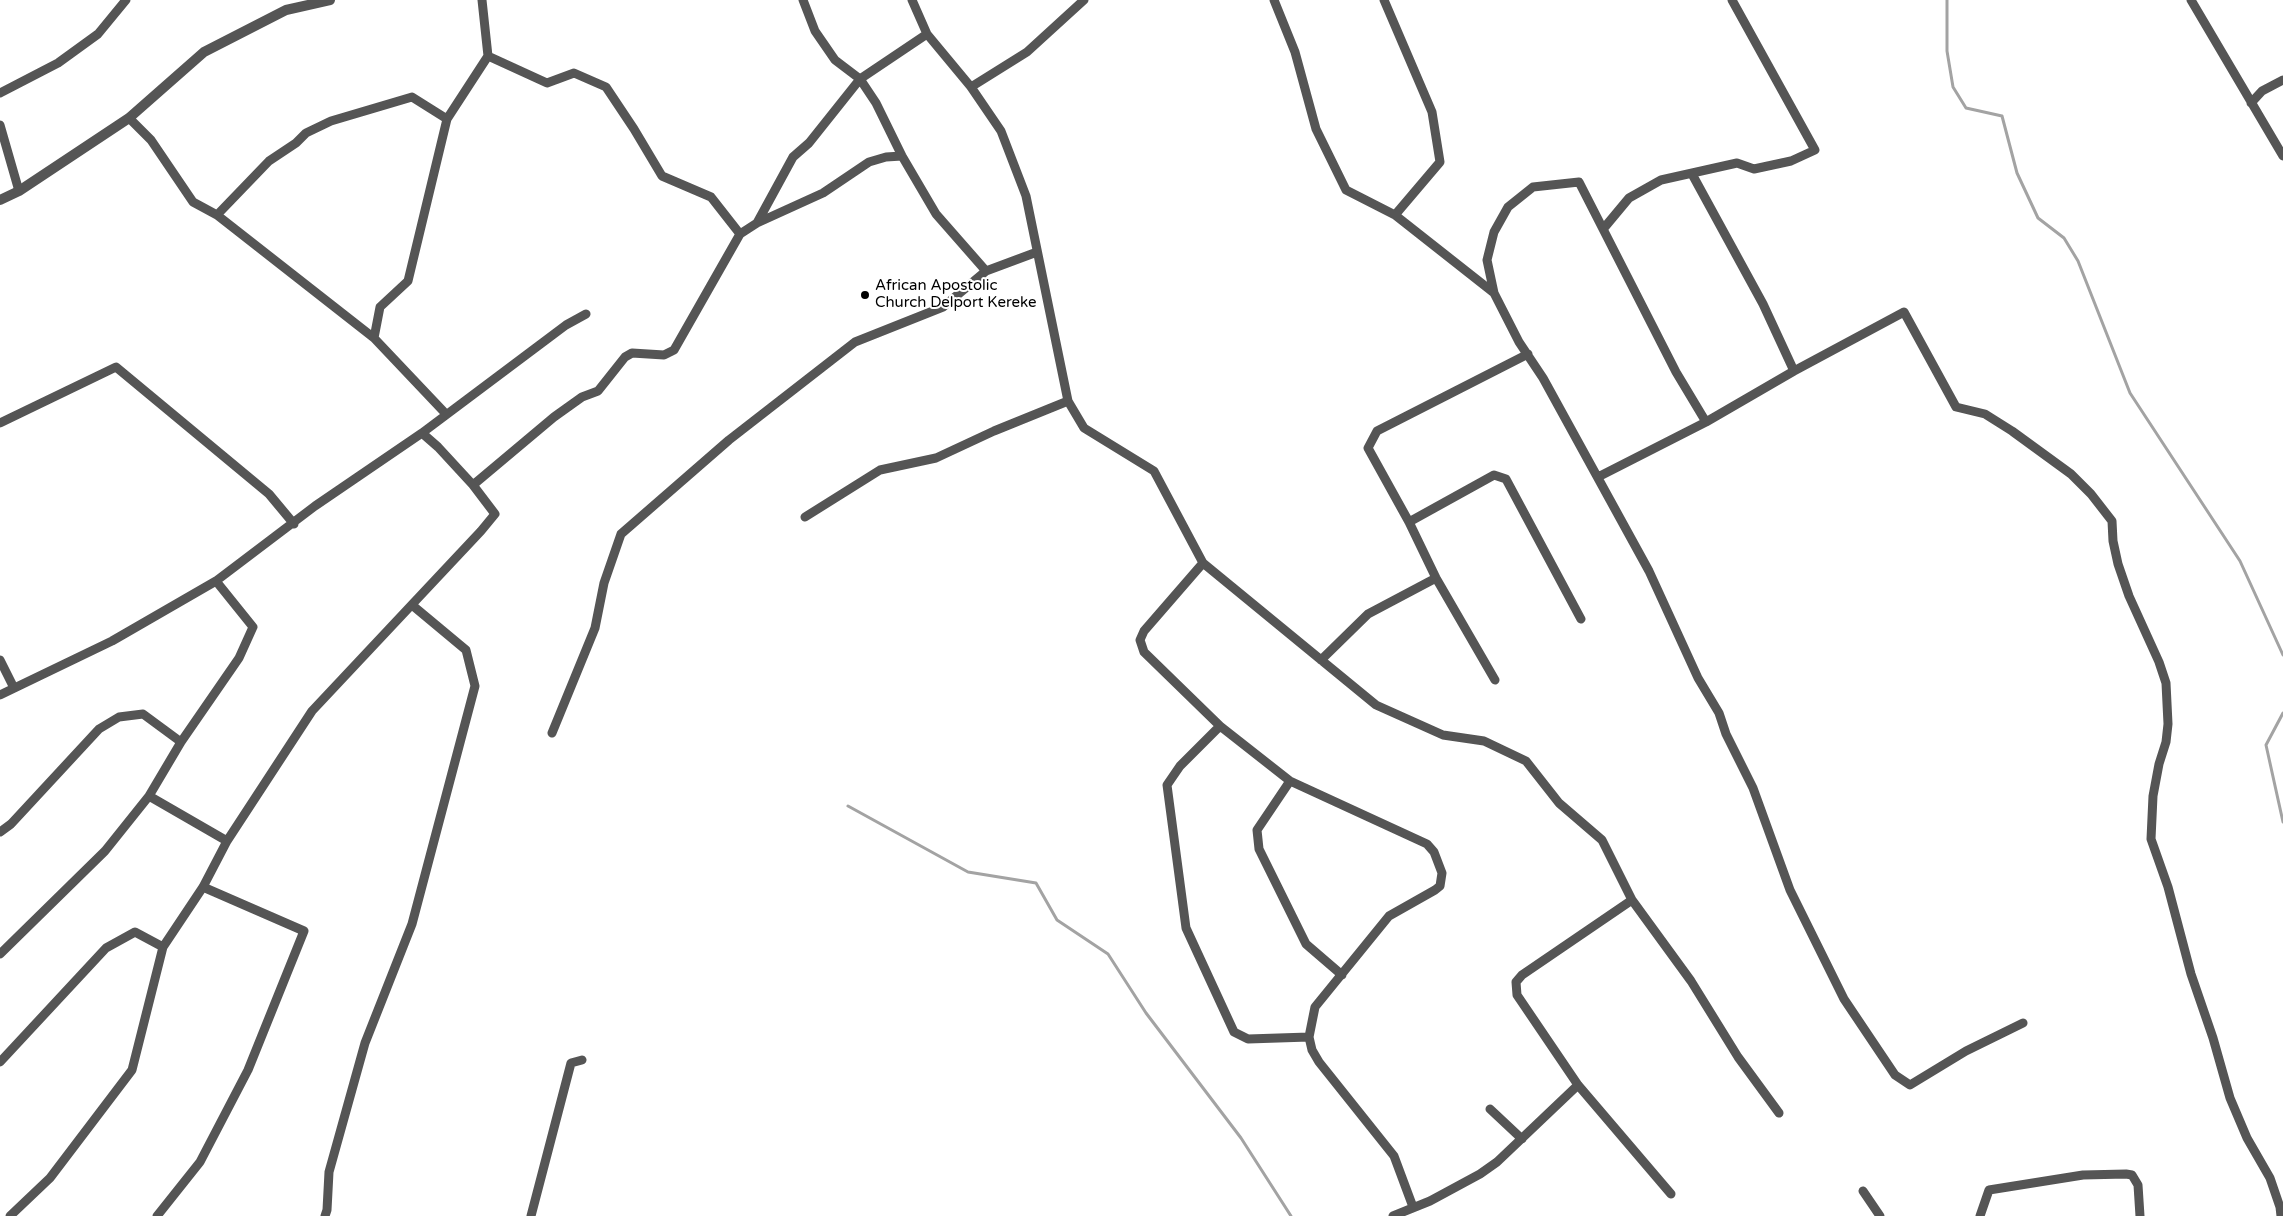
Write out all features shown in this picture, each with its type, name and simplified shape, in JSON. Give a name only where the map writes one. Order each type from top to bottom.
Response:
[{"type":"street","points":[[0,93],[58,63],[98,34],[126,0]]},
{"type":"street","points":[[0,200],[19,191],[129,118],[204,52],[286,10],[330,0]]},
{"type":"street","points":[[374,338],[380,307],[408,281],[448,120],[488,56],[482,0]]},
{"type":"street","points":[[803,0],[815,31],[834,60],[860,79],[876,103],[902,156],[936,214],[986,271]]},
{"type":"street","points":[[912,0],[927,34],[971,87],[1002,131],[1026,196],[1068,401],[1084,428],[1154,471],[1203,563],[1376,705],[1443,735],[1484,741],[1526,761],[1559,803],[1602,840],[1632,900],[1691,981],[1738,1057],[1779,1113]]},
{"type":"street","points":[[971,87],[1027,52],[1084,0]]},
{"type":"street","points":[[1274,0],[1295,52],[1316,129],[1346,190],[1395,215],[1494,293]]},
{"type":"street","points":[[1384,0],[1432,112],[1440,162],[1395,215]]},
{"type":"street","points":[[1604,228],[1629,198],[1661,180],[1737,163],[1754,169],[1791,161],[1815,150],[1732,0]]},
{"type":"street","points":[[2191,0],[2250,103],[2283,156]]},
{"type":"street","points":[[757,223],[793,157],[809,143],[860,79],[927,34]]},
{"type":"street","points":[[488,56],[548,83],[574,73],[606,87],[662,176],[711,197],[740,234]]},
{"type":"street","points":[[2250,103],[2262,91],[2283,80]]},
{"type":"street","points":[[218,215],[269,161],[296,143],[306,133],[331,121],[412,97],[448,120]]},
{"type":"street","points":[[129,118],[151,140],[194,202],[218,215],[374,338],[446,414]]},
{"type":"street","points":[[0,125],[19,191]]},
{"type":"street","points":[[473,486],[554,417],[582,397],[598,391],[625,358],[632,353],[664,354],[674,350],[740,234],[757,223],[823,193],[869,162],[886,157],[902,156]]},
{"type":"street","points":[[1692,174],[1747,273],[1794,371]]},
{"type":"street","points":[[1706,422],[1676,372],[1579,182],[1533,187],[1508,207],[1494,232],[1487,260],[1494,293],[1519,342],[1528,354],[1598,477],[1662,598],[1698,678],[1719,713],[1726,734],[1753,788],[1790,890],[1844,999],[1895,1075],[1910,1085],[1966,1051],[2023,1024]]},
{"type":"street","points":[[552,733],[596,628],[604,584],[621,534],[729,440],[855,342],[942,307],[986,271],[1037,252]]},
{"type":"street","points":[[1598,477],[1706,422],[1794,371],[1904,312],[1956,407],[1985,414],[2012,431],[2071,474],[2091,494],[2112,521],[2113,541],[2129,596],[2160,662],[2166,683],[2168,724],[2166,742],[2159,764],[2153,796],[2151,839],[2168,887],[2191,974],[2214,1038],[2230,1098],[2247,1138],[2270,1178],[2280,1207],[2281,1216]]},
{"type":"street","points":[[0,695],[112,641],[216,581],[294,524],[315,506],[422,433],[566,325],[586,314]]},
{"type":"street","points":[[1495,680],[1436,578],[1409,522],[1368,448],[1377,431],[1528,354]]},
{"type":"street","points":[[0,423],[116,367],[269,494],[294,524]]},
{"type":"street","points":[[804,517],[880,470],[936,458],[994,431],[1068,401]]},
{"type":"street","points":[[10,1216],[50,1178],[132,1070],[163,948],[204,887],[227,841],[312,711],[495,514],[438,446],[422,433]]},
{"type":"street","points":[[1409,522],[1494,475],[1506,479],[1581,619]]},
{"type":"street","points":[[1203,563],[1144,631],[1140,640],[1144,652],[1220,726],[1290,781],[1427,844],[1434,852],[1442,873],[1440,886],[1389,916],[1315,1007],[1309,1037],[1312,1050],[1319,1062],[1394,1156],[1413,1207]]},
{"type":"street","points":[[1321,660],[1368,614],[1436,578]]},
{"type":"street","points":[[0,954],[105,851],[149,796],[181,742],[239,658],[253,627],[216,581]]},
{"type":"street","points":[[325,1216],[328,1210],[330,1172],[365,1044],[412,924],[475,686],[466,650],[412,605]]},
{"type":"street","points":[[0,660],[14,688]]},
{"type":"street","points":[[0,832],[11,824],[99,728],[119,716],[143,714],[181,742]]},
{"type":"street","points":[[1220,726],[1180,766],[1167,786],[1186,928],[1234,1032],[1248,1039],[1309,1037]]},
{"type":"street","points":[[1290,781],[1257,830],[1259,849],[1306,944],[1342,975]]},
{"type":"street","points":[[149,796],[227,841]]},
{"type":"street","points":[[157,1216],[200,1162],[248,1070],[304,931],[204,887]]},
{"type":"street","points":[[1632,900],[1522,975],[1516,982],[1517,995],[1578,1085],[1671,1194]]},
{"type":"street","points":[[0,1062],[106,948],[135,932],[163,948]]},
{"type":"street","points":[[531,1216],[571,1063],[582,1060]]},
{"type":"street","points":[[1392,1216],[1430,1201],[1480,1174],[1522,1138],[1578,1085]]},
{"type":"street","points":[[1490,1109],[1522,1138]]},
{"type":"street","points":[[1980,1216],[1989,1190],[2083,1175],[2126,1174],[2132,1175],[2138,1184],[2140,1216]]},
{"type":"street","points":[[1863,1191],[1880,1216]]},
{"type":"waterway","points":[[1947,0],[1947,51],[1953,87],[1966,108],[2002,116],[2017,173],[2038,218],[2064,238],[2078,261],[2130,393],[2240,561],[2283,655]]},
{"type":"waterway","points":[[2283,713],[2266,745],[2283,822]]},
{"type":"waterway","points":[[848,806],[968,872],[1036,883],[1057,920],[1108,954],[1146,1013],[1241,1138],[1291,1216]]},
{"type":"place","name":"African Apostolic Church Delport Kereke","points":[[865,295]]}]
